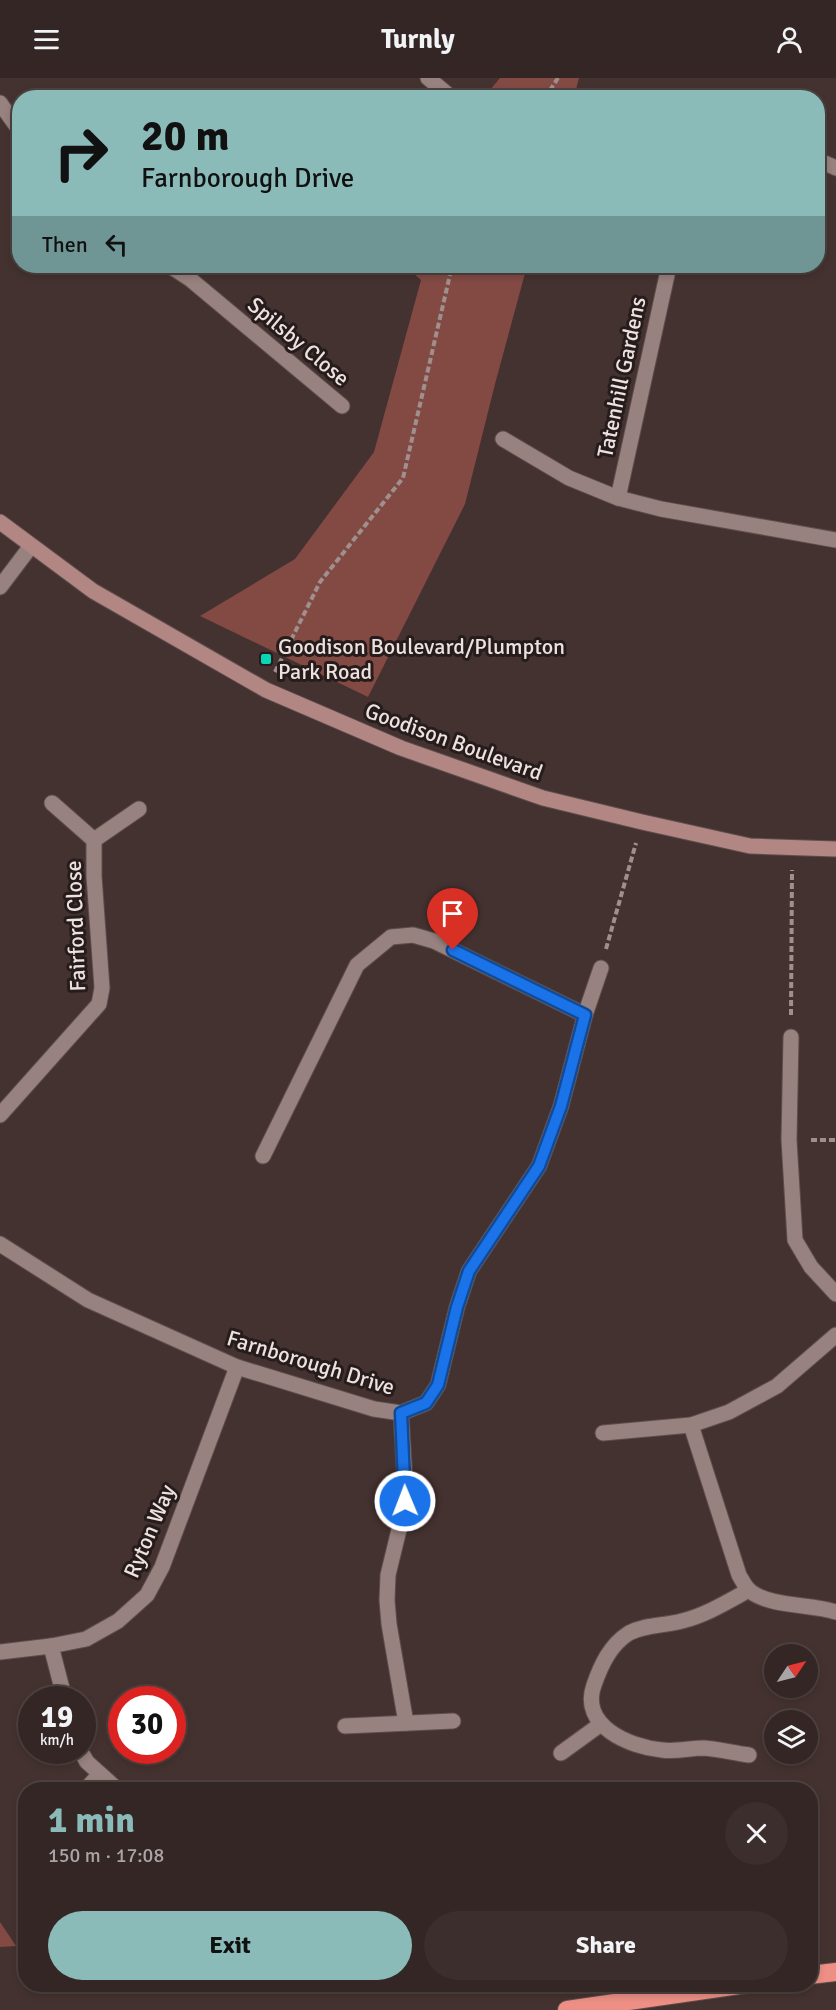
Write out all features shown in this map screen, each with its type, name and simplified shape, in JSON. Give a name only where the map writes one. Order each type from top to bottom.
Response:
[{"type":"highway","points":[[818,1974],[836,1972]]},
{"type":"highway","points":[[567,2010],[691,1992]]},
{"type":"street","points":[[428,78],[442,90]]},
{"type":"street","points":[[0,103],[12,120]]},
{"type":"street","name":"Spilsby Close","points":[[181,273],[342,406]]},
{"type":"street","name":"Tatenhill Gardens","points":[[618,498],[667,273]]},
{"type":"street","name":"Tatenhill Gardens","points":[[503,439],[569,478],[618,498],[661,509],[836,540]]},
{"type":"street","name":"Goodison Boulevard","points":[[0,522],[93,591],[266,690],[401,748],[543,798],[642,822],[750,846],[836,849]]},
{"type":"street","points":[[0,587],[31,546]]},
{"type":"street","name":"Fairford Close","points":[[0,1115],[99,1004],[102,988],[94,876],[94,840],[52,803]]},
{"type":"street","name":"Fairford Close","points":[[94,840],[139,809]]},
{"type":"street","points":[[263,1156],[357,965],[391,937],[413,935],[434,941],[585,1015]]},
{"type":"street","name":"Farnborough Drive","points":[[0,1244],[88,1300],[237,1367],[374,1409],[401,1413],[426,1403],[438,1385],[457,1307],[469,1271],[539,1166],[561,1106],[585,1015],[601,968]]},
{"type":"street","points":[[791,1037],[789,1140],[795,1240],[811,1267],[836,1294]]},
{"type":"street","points":[[603,1433],[692,1425],[729,1412],[777,1386],[836,1335]]},
{"type":"street","name":"Ryton Way","points":[[0,1652],[86,1639],[118,1621],[147,1595],[162,1567],[237,1367]]},
{"type":"street","points":[[401,1413],[405,1501],[388,1575],[387,1600],[406,1723]]},
{"type":"street","points":[[692,1425],[739,1575],[749,1590],[767,1600],[821,1607],[836,1612]]},
{"type":"street","points":[[749,1590],[712,1610],[681,1622],[640,1628],[626,1635],[617,1643],[599,1670],[591,1692],[592,1708],[600,1724],[613,1735],[633,1744],[663,1751],[705,1748],[749,1755]]},
{"type":"street","points":[[51,1646],[61,1686]]},
{"type":"street","points":[[345,1726],[453,1721]]},
{"type":"street","points":[[561,1753],[600,1724]]},
{"type":"street","points":[[89,1764],[109,1782]]},
{"type":"street","points":[[92,1782],[100,1774]]},
{"type":"path","points":[[266,690],[320,582],[403,478],[450,273]]},
{"type":"path","points":[[601,968],[642,822]]},
{"type":"path","points":[[791,1037],[792,847]]},
{"type":"shaded area","points":[[500,78],[579,78],[576,90],[490,90]]},
{"type":"shaded area","points":[[413,273],[525,273],[465,504],[368,697],[200,616],[295,559],[374,452],[421,280]]},
{"type":"shaded area","points":[[0,1922],[16,1946],[0,1947]]},
{"type":"place","name":"Goodison Boulevard/Plumpton Park Road","points":[[266,659]]},
{"type":"route","points":[[405,1501],[401,1413],[426,1403],[438,1385],[457,1307],[469,1271],[539,1166],[561,1106],[585,1015],[453,950]]}]
